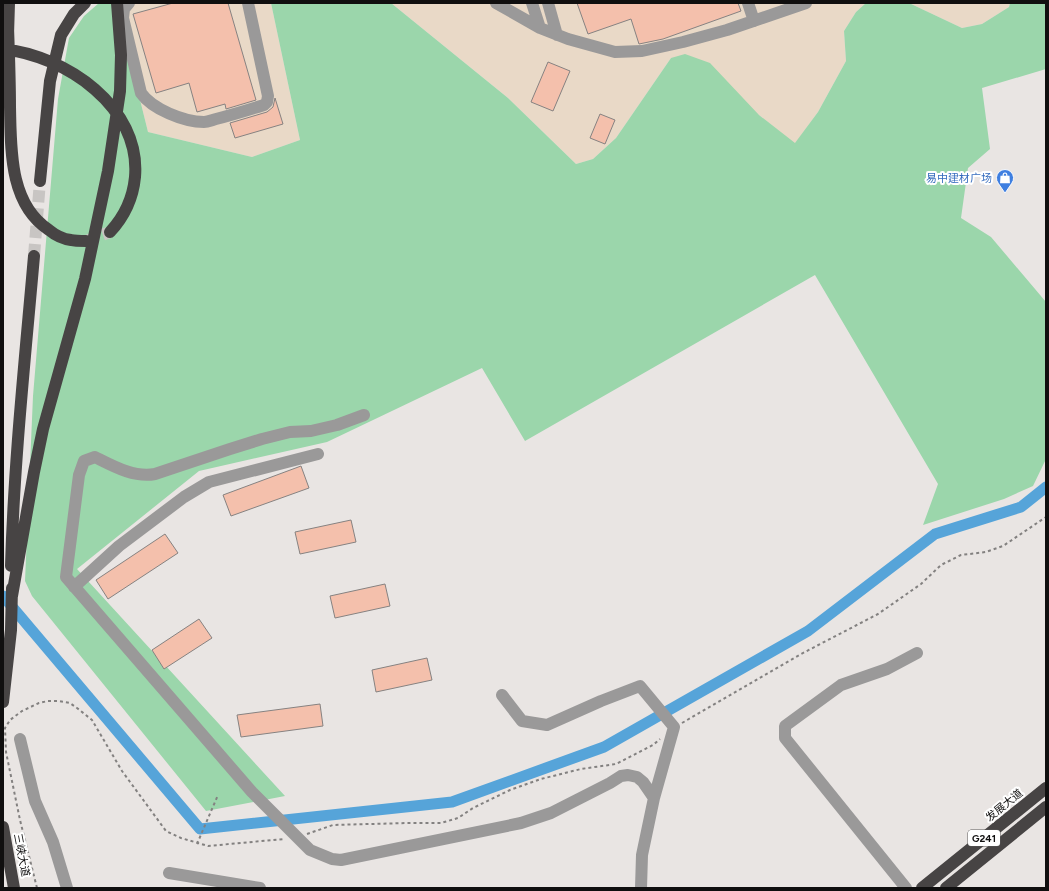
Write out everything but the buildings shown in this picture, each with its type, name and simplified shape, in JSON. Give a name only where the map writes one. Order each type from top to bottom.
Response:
[{"type":"highway","points":[[3,124],[9,3]]},
{"type":"highway","points":[[40,180],[50,81],[61,35],[74,14],[85,3]]},
{"type":"highway","points":[[12,596],[43,429],[85,279],[108,172],[120,91],[121,55],[117,3]]},
{"type":"highway","points":[[8,27],[13,162],[17,186],[28,210],[44,227],[58,236],[70,240],[86,241]]},
{"type":"highway","points":[[3,49],[35,55],[72,73],[88,84],[112,106],[123,122],[134,153],[134,186],[128,206],[118,224],[110,232]]},
{"type":"highway","points":[[3,702],[11,630],[12,529],[23,377],[34,256]]},
{"type":"highway","name":"发展大道","points":[[922,888],[1046,788]]},
{"type":"highway","name":"G241","points":[[946,888],[1046,807]]},
{"type":"highway","name":"三峡大道","points":[[3,827],[14,888]]},
{"type":"street","points":[[129,3],[124,9],[123,18],[141,93],[145,99],[154,106],[178,117],[205,122],[264,105],[267,102],[268,96],[248,3]]},
{"type":"street","points":[[496,3],[540,28],[589,46],[616,52],[642,51],[683,42],[754,20],[774,8],[806,3]]},
{"type":"street","points":[[532,3],[540,28]]},
{"type":"street","points":[[548,3],[556,34]]},
{"type":"street","points":[[748,3],[754,20]]},
{"type":"street","points":[[364,415],[337,425],[311,431],[290,432],[262,439],[146,476],[130,472],[95,457],[84,462],[79,474],[66,577],[252,792],[304,839],[310,850],[317,854],[332,859],[341,860],[502,828],[551,813],[610,784],[621,776],[628,775],[637,777],[643,782],[654,798]]},
{"type":"street","points":[[74,587],[119,546],[184,497],[209,482],[318,454]]},
{"type":"street","points":[[906,888],[785,738],[785,726],[841,686],[887,669],[917,653]]},
{"type":"street","points":[[502,695],[522,721],[547,725],[601,701],[640,686],[674,728],[654,798],[642,856],[641,888]]},
{"type":"street","points":[[20,739],[35,801],[53,842],[67,888]]},
{"type":"street","points":[[169,873],[260,888]]},
{"type":"path","points":[[304,839],[333,825],[441,823],[458,818],[473,808],[510,790],[581,769],[616,764],[653,745],[674,728],[801,654],[878,614],[921,584],[941,565],[961,555],[986,552],[1003,546],[1046,518]]},
{"type":"path","points":[[37,888],[20,820],[4,738],[5,728],[10,720],[22,711],[39,703],[59,701],[70,703],[92,720],[122,771],[166,831],[197,844],[208,846],[290,838]]},
{"type":"path","points":[[197,844],[218,795]]},
{"type":"shaded area","points":[[116,3],[271,3],[300,140],[252,157],[148,132]]},
{"type":"shaded area","points":[[391,3],[866,3],[856,12],[844,31],[846,61],[818,112],[795,144],[759,115],[671,58],[616,138],[593,159],[576,164],[508,98]]},
{"type":"shaded area","points":[[909,3],[1010,3],[1009,7],[982,24],[962,28]]},
{"type":"green space","points":[[99,3],[116,3],[148,132],[252,157],[300,140],[271,3],[391,3],[508,98],[576,164],[593,159],[616,138],[671,58],[685,54],[710,63],[759,115],[795,143],[818,112],[846,61],[844,31],[856,12],[866,3],[909,3],[962,28],[982,24],[1009,7],[1010,3],[1046,3],[1046,69],[982,88],[990,149],[968,168],[961,218],[991,237],[1046,302],[1046,459],[1033,486],[1004,499],[923,525],[938,484],[815,275],[525,441],[482,368],[327,442],[199,471],[77,569],[285,796],[206,811],[32,596],[25,581],[33,396],[58,99],[69,38],[84,16]]},
{"type":"waterway","points":[[3,596],[200,829],[452,802],[604,747],[808,631],[935,534],[1021,507],[1046,487]]},
{"type":"tunnel","points":[[34,256],[40,181]]},
{"type":"tunnel","points":[[86,241],[110,232]]},
{"type":"place","name":"易中建材广场","points":[[1005,193]]}]
